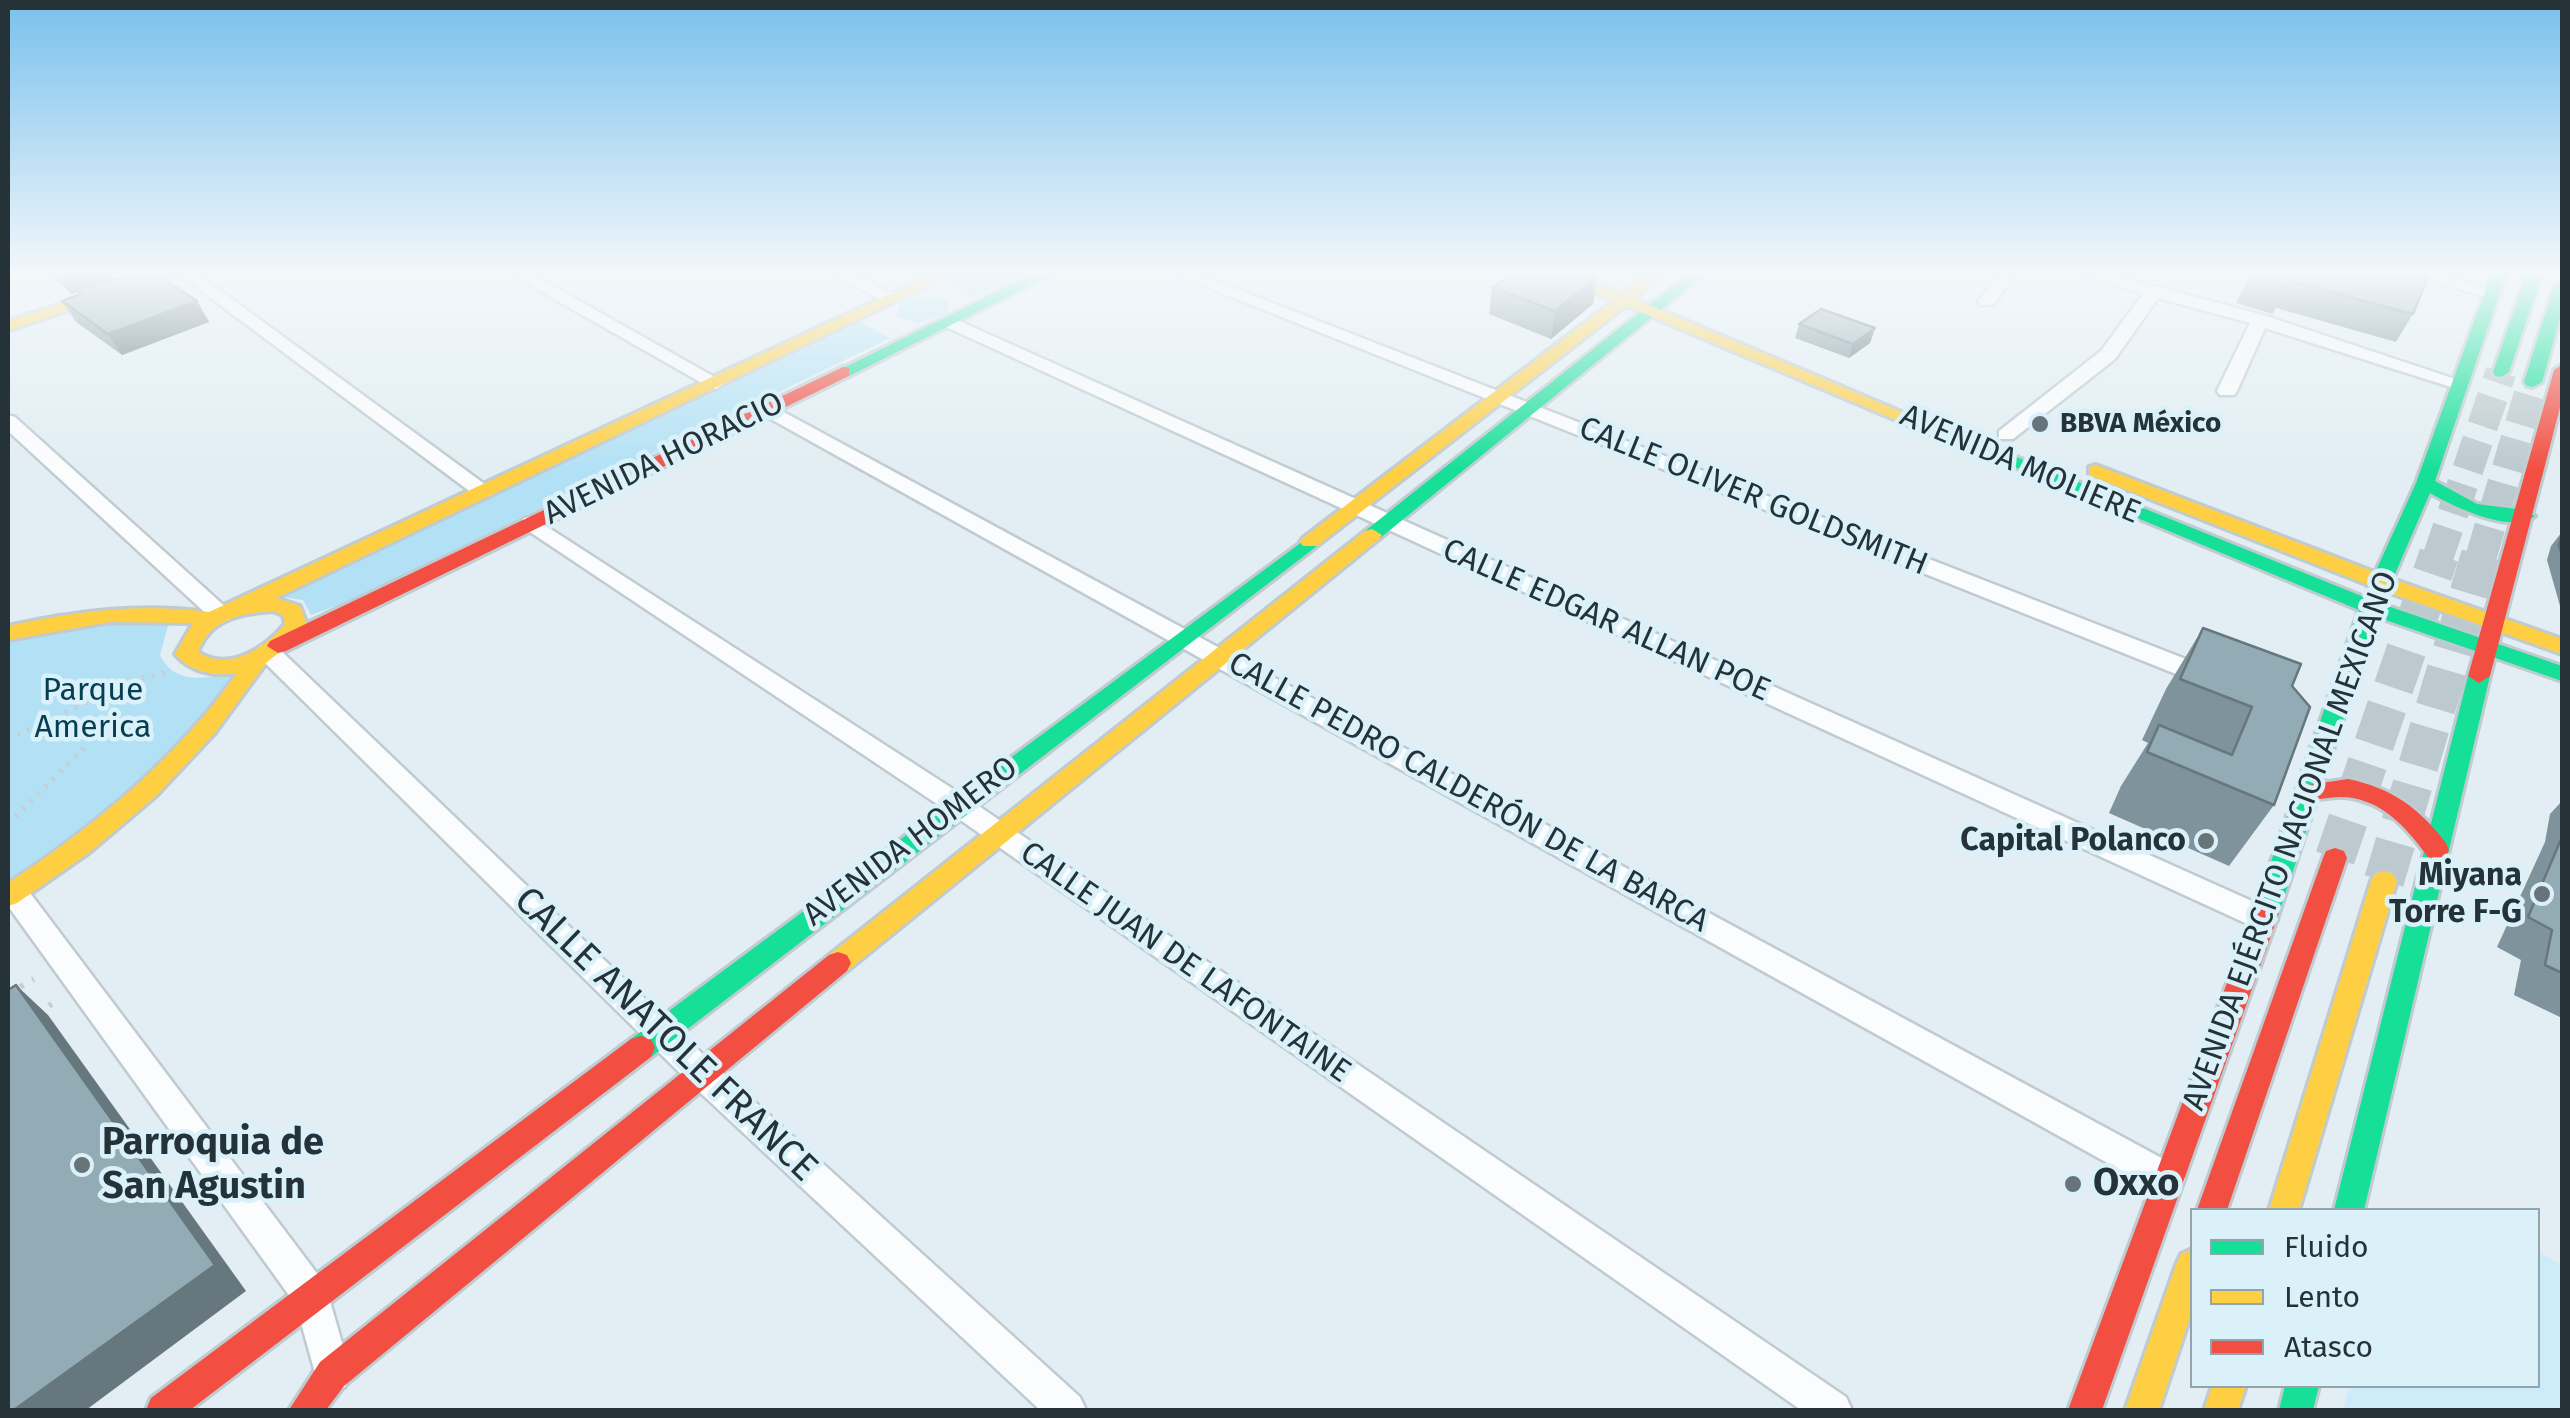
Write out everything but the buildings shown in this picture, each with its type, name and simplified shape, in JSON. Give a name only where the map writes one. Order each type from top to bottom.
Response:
[{"type":"street","points":[[274,338],[483,492]]},
{"type":"street","points":[[635,338],[716,383]]},
{"type":"street","name":"AVENIDA HORACIO","points":[[222,615],[810,338]]},
{"type":"street","name":"AVENIDA HORACIO","points":[[11,894],[100,835],[158,785],[202,741],[269,652],[913,338]]},
{"type":"street","name":"CALLE EDGAR ALLAN POE","points":[[987,338],[2264,920]]},
{"type":"street","name":"CALLE OLIVER GOLDSMITH","points":[[1349,338],[2240,690]]},
{"type":"street","name":"AVENIDA HOMERO","points":[[163,1410],[1575,338]]},
{"type":"street","name":"AVENIDA HOMERO","points":[[306,1410],[332,1374],[701,1072],[1618,338]]},
{"type":"street","name":"AVENIDA MOLIERE","points":[[1738,338],[2168,527],[2370,607],[2562,674]]},
{"type":"street","name":"AVENIDA MOLIERE","points":[[1750,338],[2383,583],[2562,647]]},
{"type":"street","points":[[2006,435],[2108,355],[2120,338]]},
{"type":"street","points":[[2226,391],[2251,338]]},
{"type":"street","points":[[2317,338],[2458,383]]},
{"type":"street","name":"AVENIDA EJÉRCITO NACIONAL MEXICANO","points":[[2085,1410],[2309,792],[2320,722],[2425,483],[2475,338]]},
{"type":"street","points":[[2501,372],[2513,338]]},
{"type":"street","points":[[2532,382],[2546,338]]},
{"type":"street","points":[[2349,1208],[2486,647],[2562,370]]},
{"type":"street","name":"CALLE PEDRO CALDERÓN DE LA BARCA","points":[[766,409],[2168,1179]]},
{"type":"street","points":[[8,421],[222,615]]},
{"type":"street","points":[[2425,483],[2477,510],[2525,516]]},
{"type":"street","points":[[2168,527],[2188,508]]},
{"type":"street","name":"CALLE JUAN DE LAFONTAINE","points":[[532,523],[958,806],[1833,1410]]},
{"type":"street","points":[[261,604],[293,611],[296,625],[269,652],[212,668],[191,661],[186,654],[192,636],[222,615],[261,604]]},
{"type":"street","points":[[8,633],[135,610],[222,615]]},
{"type":"street","name":"CALLE ANATOLE FRANCE","points":[[269,652],[660,1034],[1067,1410]]},
{"type":"street","points":[[2309,792],[2344,784],[2382,796],[2411,814],[2437,850]]},
{"type":"street","name":"AVENIDA EJÉRCITO NACIONAL MEXICANO","points":[[2213,1208],[2335,858]]},
{"type":"street","points":[[2285,1208],[2384,881]]},
{"type":"street","points":[[11,894],[312,1296],[332,1374]]},
{"type":"street","points":[[2142,1410],[2190,1271]]},
{"type":"path","points":[[8,824],[87,745]]},
{"type":"path","points":[[8,994],[34,979]]},
{"type":"path","points":[[22,1022],[52,1004]]},
{"type":"shaded area","points":[[2540,1253],[2562,1265],[2562,1410],[2343,1410],[2349,1388],[2540,1388]]},
{"type":"green space","points":[[818,338],[890,338],[347,602],[311,615],[303,600],[281,597]]},
{"type":"green space","name":"Parque America","points":[[169,622],[160,655],[174,672],[192,677],[234,673],[190,739],[90,823],[8,880],[8,640],[80,623]]},
{"type":"tunnel","points":[[2438,557],[2501,372]]},
{"type":"tunnel","points":[[2481,557],[2533,382]]},
{"type":"tunnel","points":[[2335,858],[2439,555]]},
{"type":"tunnel","points":[[2384,881],[2481,555]]},
{"type":"traffic: fast","points":[[843,372],[913,338]]},
{"type":"traffic: fast","points":[[1372,535],[1617,338]]},
{"type":"traffic: fast","points":[[2266,913],[2370,607],[2425,483],[2476,338]]},
{"type":"traffic: fast","points":[[2501,372],[2513,338]]},
{"type":"traffic: fast","points":[[2533,382],[2546,338]]},
{"type":"traffic: fast","points":[[1973,446],[2370,607],[2562,674]]},
{"type":"traffic: fast","points":[[2425,483],[2472,509],[2525,516]]},
{"type":"traffic: fast","points":[[641,1048],[1310,542]]},
{"type":"traffic: fast","points":[[2349,1208],[2479,676]]},
{"type":"traffic: fast","points":[[2296,1410],[2302,1388]]},
{"type":"traffic: slow","points":[[230,611],[809,338]]},
{"type":"traffic: slow","points":[[1310,542],[1574,338]]},
{"type":"traffic: slow","points":[[1716,338],[1973,446]]},
{"type":"traffic: slow","points":[[2096,471],[2383,583],[2562,647]]},
{"type":"traffic: slow","points":[[838,963],[1372,535]]},
{"type":"traffic: slow","points":[[275,604],[293,611],[296,625],[260,657],[245,664],[215,667],[186,654],[199,629],[220,614],[275,604]]},
{"type":"traffic: slow","points":[[8,633],[110,616],[162,614],[214,619]]},
{"type":"traffic: slow","points":[[8,896],[81,845],[147,790],[207,727],[260,656]]},
{"type":"traffic: slow","points":[[2285,1208],[2384,881]]},
{"type":"traffic: slow","points":[[2142,1410],[2190,1271]]},
{"type":"traffic: slow","points":[[2221,1410],[2228,1388]]},
{"type":"traffic: jam","points":[[2479,676],[2562,370]]},
{"type":"traffic: jam","points":[[278,646],[843,372]]},
{"type":"traffic: jam","points":[[2309,792],[2348,788],[2382,798],[2412,819],[2437,850]]},
{"type":"traffic: jam","points":[[2213,1208],[2335,858]]},
{"type":"traffic: jam","points":[[2085,1410],[2266,913]]},
{"type":"traffic: jam","points":[[306,1410],[332,1374],[838,963]]},
{"type":"traffic: jam","points":[[163,1410],[641,1048]]},
{"type":"place","name":"BBVA México","points":[[2040,424]]},
{"type":"place","name":"Capital Polanco","points":[[2206,841]]},
{"type":"place","name":"Miyana Torre F-G","points":[[2542,894]]},
{"type":"place","name":"Parroquia de San Agustin","points":[[82,1165]]},
{"type":"place","name":"Oxxo","points":[[2073,1184]]}]
